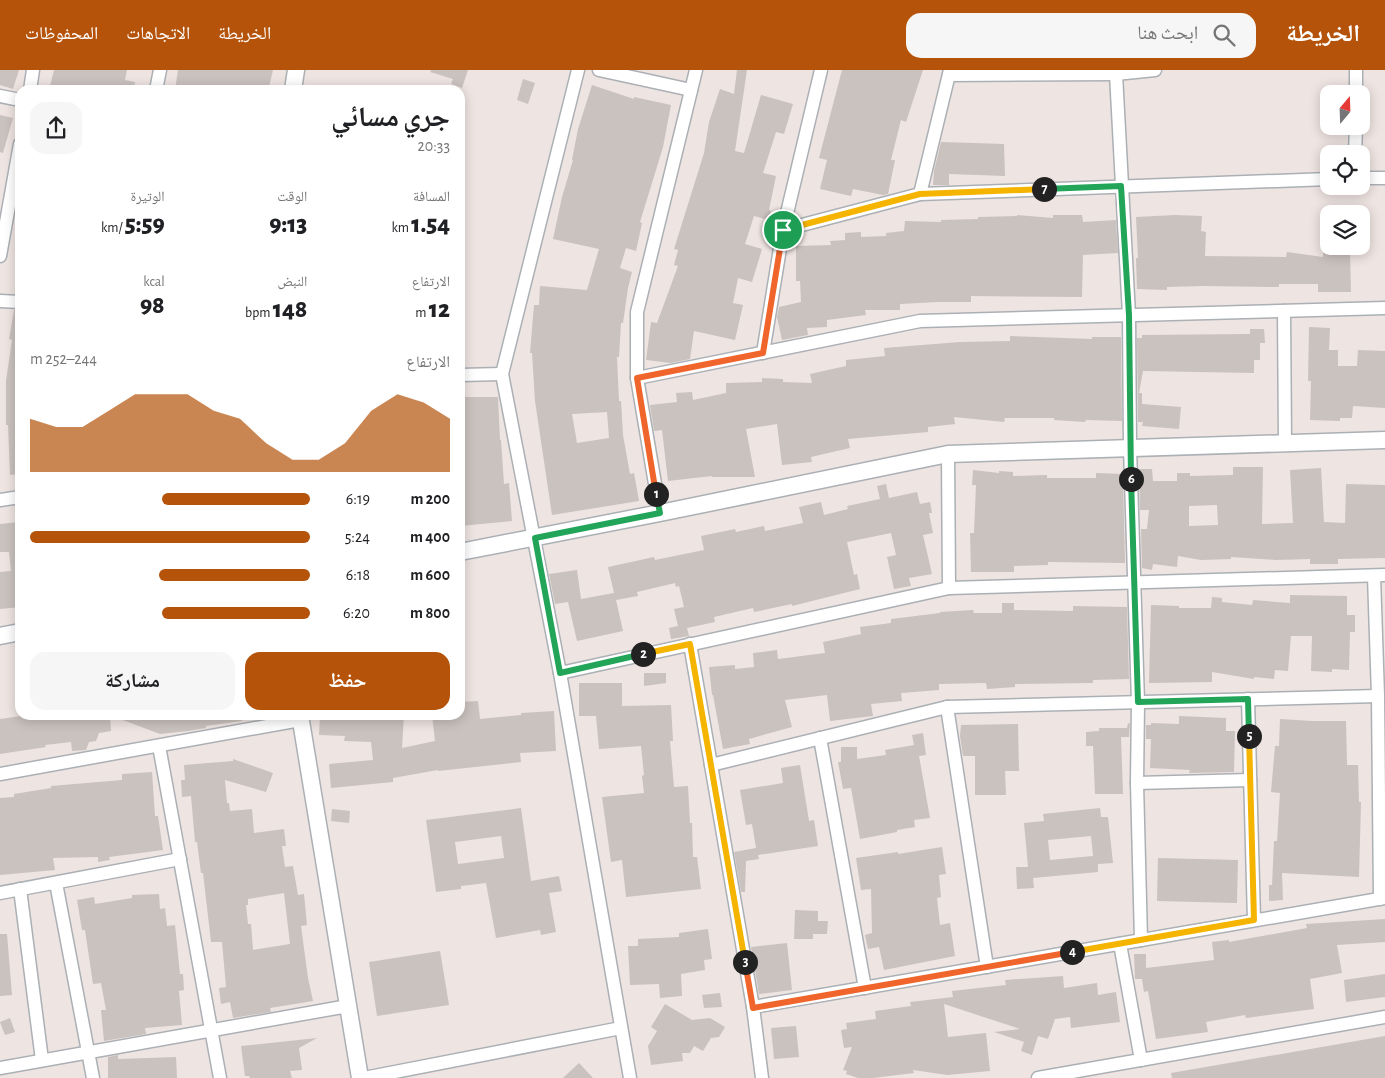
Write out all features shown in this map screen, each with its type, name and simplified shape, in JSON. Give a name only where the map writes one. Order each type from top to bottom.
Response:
[{"type":"street","points":[[31,85],[33,70]]},
{"type":"street","points":[[157,85],[160,70]]},
{"type":"street","points":[[294,85],[296,70]]},
{"type":"street","points":[[578,70],[502,374],[560,673],[630,1078]]},
{"type":"street","points":[[599,70],[691,90]]},
{"type":"street","points":[[660,513],[637,378],[637,312],[696,70]]},
{"type":"street","points":[[763,353],[783,230],[821,70]]},
{"type":"street","points":[[920,194],[950,72],[1116,74],[1155,70]]},
{"type":"street","points":[[1356,70],[1356,85]]},
{"type":"street","points":[[1116,74],[1129,315],[1130,448],[1138,702],[1137,783],[1141,940]]},
{"type":"street","points":[[0,96],[15,99]]},
{"type":"street","points":[[0,256],[2,228],[15,167]]},
{"type":"street","points":[[1370,178],[1385,178]]},
{"type":"street","points":[[783,230],[920,194],[1320,179]]},
{"type":"street","points":[[0,301],[15,302]]},
{"type":"street","points":[[637,378],[920,321],[1385,308]]},
{"type":"street","points":[[1284,311],[1286,443]]},
{"type":"street","points":[[465,375],[502,374]]},
{"type":"street","points":[[465,551],[948,454],[1385,440]]},
{"type":"street","points":[[948,454],[949,588]]},
{"type":"street","points":[[0,500],[15,498]]},
{"type":"street","points":[[560,673],[949,588],[1380,575],[1378,696],[1382,898],[753,1008]]},
{"type":"street","points":[[0,636],[15,633]]},
{"type":"street","points":[[690,644],[753,1008],[762,1078]]},
{"type":"street","points":[[711,764],[946,707],[1378,696]]},
{"type":"street","points":[[1248,699],[1254,920]]},
{"type":"street","points":[[946,707],[987,967]]},
{"type":"street","points":[[0,774],[158,746],[285,720]]},
{"type":"street","points":[[300,720],[348,1006],[362,1078],[621,1028]]},
{"type":"street","points":[[820,738],[864,988]]},
{"type":"street","points":[[158,746],[220,1078]]},
{"type":"street","points":[[1137,783],[1250,780]]},
{"type":"street","points":[[0,893],[180,859]]},
{"type":"street","points":[[56,882],[93,1078]]},
{"type":"street","points":[[20,889],[42,1060]]},
{"type":"street","points":[[1120,944],[1142,1060]]},
{"type":"street","points":[[0,1068],[348,1006]]},
{"type":"street","points":[[1038,1078],[1385,1017]]},
{"type":"building","points":[[0,70],[19,70],[13,89],[0,85]]},
{"type":"building","points":[[54,70],[127,70],[125,80],[135,82],[135,85],[50,85]]},
{"type":"building","points":[[178,70],[273,70],[269,85],[176,85]]},
{"type":"building","points":[[431,70],[468,70],[463,85],[451,84],[453,79],[430,72]]},
{"type":"building","points":[[737,70],[747,70],[735,151],[744,153],[761,95],[793,104],[784,134],[776,132],[763,173],[776,176],[769,210],[771,211],[769,220],[754,216],[745,244],[762,249],[752,282],[738,278],[733,303],[743,305],[735,340],[694,331],[690,359],[671,363],[646,360],[651,322],[657,323],[678,266],[674,265],[678,250],[674,249],[704,153],[709,122],[720,89],[734,94]]},
{"type":"building","points":[[842,70],[923,70],[906,122],[901,120],[891,160],[895,160],[888,194],[883,195],[853,189],[851,196],[820,189],[827,160],[819,158]]},
{"type":"building","points":[[523,79],[535,83],[528,104],[517,100]]},
{"type":"building","points":[[592,85],[634,99],[634,97],[671,105],[663,147],[640,222],[642,223],[636,251],[626,248],[620,268],[632,272],[623,323],[621,323],[619,357],[617,357],[619,401],[621,401],[623,435],[630,474],[634,473],[639,501],[552,515],[535,401],[532,353],[530,353],[534,305],[539,305],[540,286],[587,290],[599,249],[553,239],[562,197],[573,160],[578,129]],"holes":[[[607,412],[609,438],[577,443],[572,414]]]},
{"type":"building","points":[[0,115],[13,118],[3,153],[0,152]]},
{"type":"building","points":[[941,142],[1004,144],[1005,176],[949,174],[949,185],[933,185],[934,171]]},
{"type":"building","points":[[1017,215],[1053,218],[1053,215],[1082,215],[1083,222],[1116,220],[1118,253],[1083,255],[1082,297],[971,296],[971,302],[900,304],[900,310],[865,310],[866,315],[827,320],[827,327],[807,328],[808,335],[782,340],[777,317],[779,307],[801,302],[800,281],[796,281],[796,246],[831,245],[830,241],[845,240],[845,233],[861,232],[861,237],[886,236],[886,233],[904,231],[905,221],[941,222],[941,220]]},
{"type":"building","points":[[1202,216],[1201,231],[1206,232],[1205,256],[1286,257],[1287,252],[1323,257],[1323,255],[1350,255],[1351,292],[1318,292],[1318,284],[1279,284],[1279,287],[1203,286],[1167,287],[1167,290],[1137,289],[1136,217]]},
{"type":"building","points":[[15,310],[15,474],[10,475],[8,425],[6,425],[6,381],[12,340],[9,339]]},
{"type":"building","points":[[1309,327],[1330,328],[1329,350],[1338,350],[1338,366],[1357,366],[1358,350],[1385,351],[1385,408],[1353,406],[1352,418],[1340,418],[1340,421],[1310,420],[1311,381],[1308,381]]},
{"type":"building","points":[[1250,329],[1264,329],[1265,343],[1260,343],[1260,360],[1254,360],[1254,373],[1143,371],[1139,393],[1142,393],[1142,404],[1181,407],[1179,429],[1142,426],[1143,422],[1138,422],[1137,338],[1142,338],[1142,335],[1250,334]]},
{"type":"building","points":[[1010,336],[1092,339],[1092,337],[1121,337],[1122,421],[1086,420],[1085,422],[1054,420],[1054,418],[1005,418],[1004,422],[954,417],[955,424],[928,427],[928,432],[848,439],[850,448],[811,457],[812,462],[782,465],[777,424],[746,429],[755,477],[712,476],[668,481],[662,430],[654,431],[650,405],[677,402],[676,393],[692,392],[693,400],[726,393],[726,383],[762,382],[762,378],[783,379],[783,382],[812,383],[810,374],[846,366],[846,360],[885,356],[884,348],[960,342],[1010,341]]},
{"type":"building","points":[[465,397],[498,397],[504,484],[509,483],[512,521],[465,526]]},
{"type":"building","points":[[1233,467],[1263,467],[1262,524],[1293,523],[1290,470],[1321,468],[1324,522],[1345,523],[1346,484],[1385,485],[1385,558],[1338,559],[1338,564],[1310,564],[1310,559],[1276,560],[1231,557],[1231,559],[1201,560],[1178,556],[1177,567],[1153,564],[1152,570],[1142,568],[1141,529],[1147,529],[1149,510],[1140,510],[1139,469],[1152,469],[1153,481],[1177,481],[1177,473],[1190,473],[1190,476],[1233,475]],"holes":[[[1217,505],[1218,525],[1189,526],[1189,506]]]},
{"type":"building","points":[[973,470],[999,473],[999,471],[1013,472],[1013,476],[1047,475],[1047,478],[1096,478],[1096,473],[1123,474],[1125,563],[1048,562],[1048,565],[1014,566],[1014,572],[971,572],[970,533],[974,533],[976,485],[972,485]]},
{"type":"building","points":[[886,484],[889,498],[917,492],[920,504],[930,502],[932,513],[929,513],[933,533],[923,535],[932,574],[909,578],[911,586],[894,589],[887,557],[896,555],[891,533],[847,542],[854,575],[857,574],[860,589],[792,606],[792,604],[754,612],[753,608],[714,617],[715,622],[687,628],[689,636],[671,639],[669,628],[678,626],[674,609],[684,607],[679,586],[676,587],[675,583],[637,592],[638,596],[616,600],[623,631],[577,641],[568,602],[555,604],[549,574],[577,570],[581,599],[614,593],[608,567],[654,557],[655,560],[704,550],[701,536],[735,529],[736,532],[764,526],[765,531],[803,523],[799,507],[821,502],[824,515],[848,509],[847,506],[880,499],[877,486]]},
{"type":"building","points":[[15,522],[15,608],[0,609],[0,572],[11,571],[9,552],[0,552],[0,524]]},
{"type":"building","points":[[1290,595],[1347,596],[1347,615],[1355,615],[1355,632],[1350,632],[1349,670],[1332,669],[1332,672],[1311,671],[1312,636],[1291,636],[1288,671],[1275,670],[1274,679],[1254,677],[1254,679],[1212,672],[1212,682],[1149,683],[1151,605],[1179,606],[1179,608],[1211,608],[1212,597],[1222,598],[1222,602],[1252,605],[1253,600],[1290,603]]},
{"type":"building","points":[[1002,603],[1014,603],[1014,610],[1073,611],[1073,606],[1127,607],[1129,679],[1093,680],[1093,683],[1015,684],[1015,687],[987,689],[986,683],[939,684],[939,690],[901,693],[902,701],[871,704],[873,716],[830,721],[827,695],[785,700],[792,727],[749,739],[750,744],[723,749],[712,695],[709,667],[735,665],[735,669],[754,667],[753,653],[777,650],[778,659],[825,653],[823,642],[861,634],[860,627],[891,623],[891,619],[940,612],[973,610],[974,613],[1002,613]]},
{"type":"building","points":[[644,673],[666,673],[666,683],[644,686]]},
{"type":"building","points":[[579,683],[622,683],[622,706],[671,705],[673,741],[670,741],[674,787],[688,786],[693,857],[697,857],[701,889],[626,897],[622,860],[611,862],[602,797],[644,793],[641,746],[599,749],[596,716],[579,716]]},
{"type":"building","points":[[478,701],[480,719],[521,715],[521,713],[554,711],[556,751],[520,753],[521,762],[438,770],[393,778],[393,782],[331,788],[329,764],[373,760],[371,742],[344,741],[345,736],[319,735],[320,720],[404,720],[402,748],[435,741],[433,720],[465,720],[465,702]]},
{"type":"building","points":[[1179,716],[1226,718],[1226,731],[1235,731],[1234,772],[1189,773],[1190,770],[1150,768],[1151,739],[1146,739],[1146,725],[1151,725],[1151,723],[1179,724]]},
{"type":"building","points":[[15,717],[15,720],[110,720],[111,731],[99,733],[96,741],[89,742],[86,750],[72,751],[71,742],[0,754],[0,719]]},
{"type":"building","points":[[1280,719],[1346,721],[1347,765],[1358,765],[1359,802],[1361,802],[1359,877],[1282,873],[1283,900],[1269,901],[1269,885],[1272,885],[1274,841],[1277,841],[1280,793],[1271,792],[1275,746],[1279,746]]},
{"type":"building","points":[[123,720],[242,721],[206,726],[206,728],[188,731],[160,734]]},
{"type":"building","points":[[1128,723],[1130,724],[1129,737],[1121,737],[1123,794],[1095,794],[1093,746],[1086,746],[1086,732],[1099,731],[1099,728],[1127,728]]},
{"type":"building","points":[[1018,724],[1019,771],[1005,771],[1006,795],[975,795],[975,756],[963,756],[960,736],[961,725]]},
{"type":"building","points":[[923,733],[926,755],[919,756],[930,818],[914,820],[915,827],[860,839],[851,788],[843,789],[838,762],[841,762],[841,747],[857,747],[857,759],[886,755],[885,750],[914,745],[912,735]]},
{"type":"building","points":[[233,759],[273,773],[266,792],[225,780],[227,803],[229,803],[230,811],[252,809],[254,833],[284,829],[286,846],[282,846],[285,867],[293,866],[298,895],[304,894],[307,925],[301,926],[313,1001],[270,1008],[271,1012],[233,1018],[230,1002],[221,1004],[219,988],[226,987],[222,942],[211,942],[203,873],[201,873],[197,842],[195,842],[191,796],[182,797],[181,780],[185,780],[184,765],[233,761]],"holes":[[[284,893],[290,944],[253,950],[251,924],[248,924],[246,905],[248,905],[248,899]]]},
{"type":"building","points":[[800,765],[809,821],[814,820],[818,846],[758,855],[759,859],[746,861],[745,892],[741,892],[734,852],[756,848],[752,824],[746,825],[740,790],[783,783],[781,768]]},
{"type":"building","points":[[152,772],[155,816],[158,816],[163,850],[109,857],[110,860],[98,862],[98,857],[53,858],[55,870],[0,875],[0,798],[14,797],[14,794],[51,788],[51,786],[122,780],[122,774]]},
{"type":"building","points":[[521,808],[531,881],[559,876],[562,891],[549,893],[556,932],[541,935],[540,930],[496,938],[486,883],[436,892],[426,820]],"holes":[[[501,836],[504,858],[458,864],[455,842]]]},
{"type":"building","points":[[1100,808],[1101,817],[1108,817],[1113,863],[1098,864],[1098,872],[1033,878],[1034,888],[1017,889],[1016,867],[1028,867],[1024,823],[1044,821],[1043,814]],"holes":[[[1091,836],[1093,856],[1050,860],[1048,840]]]},
{"type":"building","points":[[332,809],[350,811],[349,823],[331,821]]},
{"type":"building","points":[[942,847],[946,874],[939,875],[941,897],[937,898],[940,925],[950,923],[955,956],[884,970],[879,947],[868,949],[865,935],[872,933],[871,889],[861,890],[856,858]]},
{"type":"building","points":[[1158,858],[1238,860],[1237,903],[1157,901]]},
{"type":"building","points":[[159,894],[160,909],[165,908],[167,926],[175,925],[180,974],[183,974],[184,990],[179,991],[182,1025],[145,1028],[146,1034],[104,1041],[101,1010],[106,1010],[101,983],[93,984],[85,930],[82,930],[77,900],[94,897],[95,904],[132,898],[132,895]]},
{"type":"building","points":[[795,910],[818,911],[818,921],[828,921],[827,934],[813,934],[813,939],[794,939]]},
{"type":"building","points":[[1385,919],[1385,942],[1337,945],[1342,973],[1310,979],[1314,1009],[1246,1018],[1245,1015],[1206,1022],[1208,1032],[1156,1039],[1148,991],[1144,992],[1142,979],[1135,979],[1134,954],[1146,954],[1146,968],[1214,960],[1212,942],[1229,940],[1229,942],[1307,928],[1306,924]]},
{"type":"building","points":[[708,929],[712,959],[704,960],[705,970],[681,974],[682,996],[660,998],[659,984],[630,985],[628,946],[638,946],[638,939],[679,937],[679,933]]},
{"type":"building","points":[[0,934],[7,934],[12,995],[0,996]]},
{"type":"building","points":[[787,943],[792,990],[759,994],[751,947]]},
{"type":"building","points":[[440,951],[449,1005],[377,1016],[369,962]]},
{"type":"building","points":[[1385,974],[1385,997],[1346,1002],[1344,980]]},
{"type":"building","points":[[1063,976],[1064,988],[1097,983],[1098,995],[1116,992],[1120,1022],[1071,1028],[1070,1017],[1055,1019],[1048,1039],[1038,1036],[1032,1055],[1021,1051],[1024,1042],[994,1032],[1020,1029],[944,1004],[948,1037],[986,1033],[990,1071],[947,1075],[913,1070],[914,1073],[858,1078],[846,1074],[847,1071],[843,1070],[852,1047],[844,1048],[841,1030],[847,1029],[846,1023],[876,1019],[875,1011],[911,1006],[910,1002],[953,997],[952,991],[1006,985],[1005,980]]},
{"type":"building","points":[[720,993],[722,1007],[704,1008],[702,995]]},
{"type":"building","points":[[665,1004],[692,1020],[710,1018],[725,1027],[719,1037],[711,1038],[703,1051],[694,1046],[690,1053],[682,1053],[683,1061],[651,1065],[648,1046],[657,1031],[651,1027]]},
{"type":"building","points":[[10,1018],[15,1032],[5,1035],[0,1022]]},
{"type":"building","points":[[796,1026],[799,1057],[774,1059],[771,1028]]},
{"type":"building","points":[[1385,1036],[1385,1078],[1172,1078],[1171,1073]]},
{"type":"building","points":[[317,1038],[299,1048],[302,1070],[290,1071],[292,1078],[250,1078],[245,1076],[241,1046]]},
{"type":"building","points":[[118,1055],[118,1059],[176,1057],[177,1078],[108,1078],[108,1057]]},
{"type":"building","points":[[579,1063],[593,1078],[563,1078]]},
{"type":"route","points":[[1121,186],[1129,315],[1130,448],[1138,702],[1248,699],[1254,920],[753,1008],[690,644],[560,673],[535,538],[660,513],[637,378],[763,353],[783,230],[920,194],[1121,186]]}]
